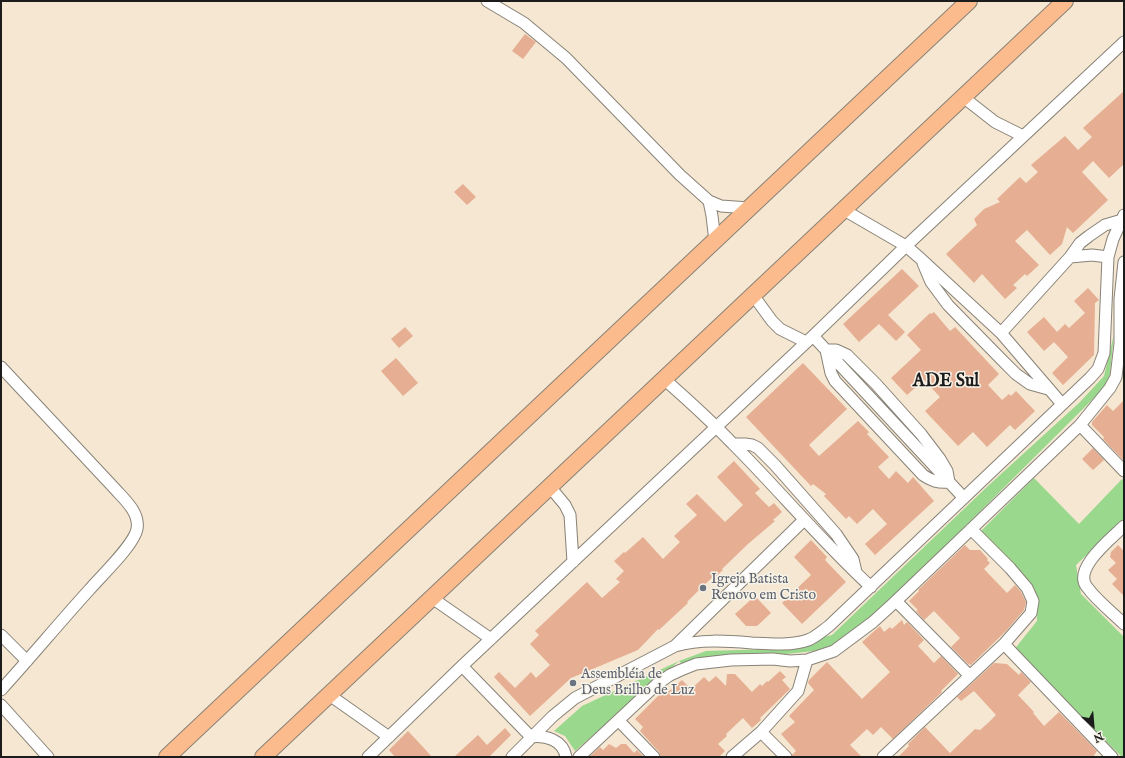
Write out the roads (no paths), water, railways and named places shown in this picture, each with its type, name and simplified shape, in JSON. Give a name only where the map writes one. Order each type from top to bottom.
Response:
[{"type":"highway","points":[[167,757],[969,1]]},
{"type":"highway","points":[[263,757],[328,694],[432,598],[1065,1]]},
{"type":"street","points":[[488,1],[524,23],[566,58],[680,175],[709,201],[721,206],[750,208]]},
{"type":"street","points":[[368,757],[462,666],[810,339],[906,246],[1124,42]]},
{"type":"street","points":[[963,97],[995,122],[1023,136]]},
{"type":"street","points":[[709,201],[714,241]]},
{"type":"street","points":[[844,210],[906,246],[921,259],[1001,333],[1062,404]]},
{"type":"street","points":[[512,757],[531,737],[575,698],[675,646],[688,643],[707,642],[769,644],[796,643],[809,640],[829,626],[1098,369],[1104,353],[1108,256],[1113,239],[1123,218]]},
{"type":"street","points":[[1001,333],[1080,244],[1104,225],[1123,218]]},
{"type":"street","points":[[1070,257],[1092,255],[1108,256]]},
{"type":"street","points":[[921,259],[931,282],[948,305],[1016,374],[1030,384],[1048,389]]},
{"type":"street","points":[[578,757],[619,721],[656,685],[670,675],[696,664],[731,660],[807,660],[834,651],[873,622],[1080,425],[1110,388],[1120,379],[1122,344],[1120,299],[1124,262]]},
{"type":"street","points":[[753,295],[768,316],[780,329],[810,339],[826,350],[964,498]]},
{"type":"street","points":[[1,367],[116,490],[131,508],[137,524],[137,530],[122,553],[1,690]]},
{"type":"street","points":[[664,379],[716,427],[804,520],[856,573],[871,586]]},
{"type":"street","points":[[1080,425],[1124,471]]},
{"type":"street","points":[[733,444],[752,445],[758,448],[775,465],[850,552],[856,573]]},
{"type":"street","points":[[550,487],[565,505],[570,515],[573,562]]},
{"type":"street","points":[[675,646],[804,520]]},
{"type":"street","points":[[1124,526],[1087,564],[1083,578],[1087,587],[1124,624]]},
{"type":"street","points":[[883,757],[969,675],[1004,644],[1031,613],[1033,601],[1026,588],[1010,568],[971,529]]},
{"type":"street","points":[[432,598],[491,639]]},
{"type":"street","points":[[896,601],[969,675]]},
{"type":"street","points":[[1,635],[27,661]]},
{"type":"street","points":[[1004,644],[1112,757]]},
{"type":"street","points":[[732,757],[761,732],[798,691],[807,660]]},
{"type":"street","points":[[462,666],[531,737]]},
{"type":"street","points":[[328,694],[389,737]]},
{"type":"street","points":[[1,705],[48,757]]},
{"type":"street","points":[[619,721],[654,757]]},
{"type":"street","points":[[761,732],[786,757]]},
{"type":"street","points":[[531,737],[542,736],[554,741],[563,748],[566,757]]},
{"type":"place","name":"Igreja Batista Renovo em Cristo","points":[[703,588]]},
{"type":"place","name":"Assembléia de Deus Brilho de Luz","points":[[573,683]]},
{"type":"district","name":"ADE Sul","points":[[946,382]]}]
